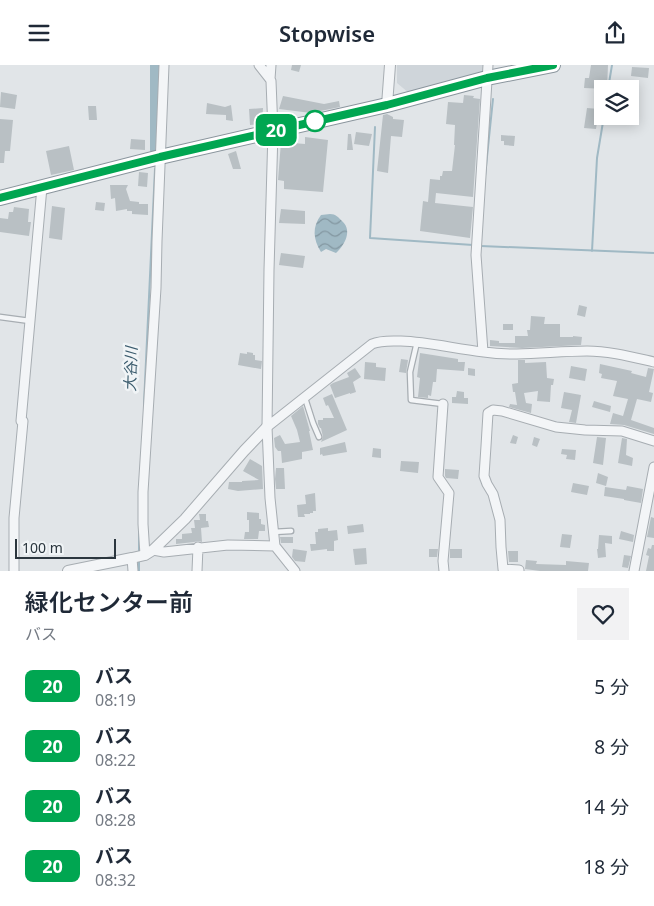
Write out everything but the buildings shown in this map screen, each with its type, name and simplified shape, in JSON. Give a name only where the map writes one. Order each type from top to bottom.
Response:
[{"type":"highway","points":[[0,198],[160,157],[387,105],[488,71],[553,65]]},
{"type":"street","points":[[149,553],[143,524],[156,288],[164,65]]},
{"type":"street","points":[[260,65],[270,79]]},
{"type":"street","points":[[271,65],[270,79],[274,131],[269,270],[268,427],[274,546],[295,571]]},
{"type":"street","points":[[387,105],[390,65]]},
{"type":"street","points":[[483,352],[476,255],[488,71]]},
{"type":"street","points":[[14,571],[14,518],[23,421],[21,421],[42,187]]},
{"type":"street","points":[[149,553],[185,519],[244,451],[268,427],[377,342],[417,342],[516,355],[589,351],[626,355],[654,362]]},
{"type":"street","points":[[443,403],[438,477],[449,493],[443,561],[444,571]]},
{"type":"street","points":[[519,571],[503,569],[500,520],[493,494],[484,476],[488,413],[493,410],[502,411],[556,427],[622,431],[654,441]]},
{"type":"street","points":[[634,571],[654,467]]},
{"type":"street","points":[[68,571],[149,553],[198,547],[228,545],[274,546]]},
{"type":"street","points":[[197,571],[198,547]]},
{"type":"street","points":[[132,558],[133,571]]},
{"type":"lane","points":[[0,317],[30,321]]},
{"type":"lane","points":[[417,342],[410,372],[411,400],[443,403]]},
{"type":"lane","points":[[305,398],[319,437]]},
{"type":"lane","points":[[273,532],[291,531]]},
{"type":"shaded area","points":[[397,65],[485,65],[484,75],[409,93],[397,83]]},
{"type":"water","points":[[330,214],[338,217],[347,230],[345,242],[336,253],[326,249],[321,252],[315,238],[316,224],[321,215]]},
{"type":"waterway","name":"大谷川","points":[[156,65],[156,150]]},
{"type":"waterway","points":[[610,80],[612,65]]},
{"type":"waterway","points":[[485,176],[493,99]]},
{"type":"waterway","points":[[592,251],[597,158],[602,125]]},
{"type":"waterway","points":[[375,127],[370,238],[473,245]]},
{"type":"waterway","name":"大谷川","points":[[144,404],[155,169]]},
{"type":"waterway","points":[[481,246],[654,253]]},
{"type":"waterway","name":"大谷川","points":[[139,533],[139,553]]},
{"type":"waterway","name":"大谷川","points":[[139,561],[139,571]]},
{"type":"bus line","name":"20","points":[[0,198],[160,157],[387,105],[487,78],[553,65]]}]
